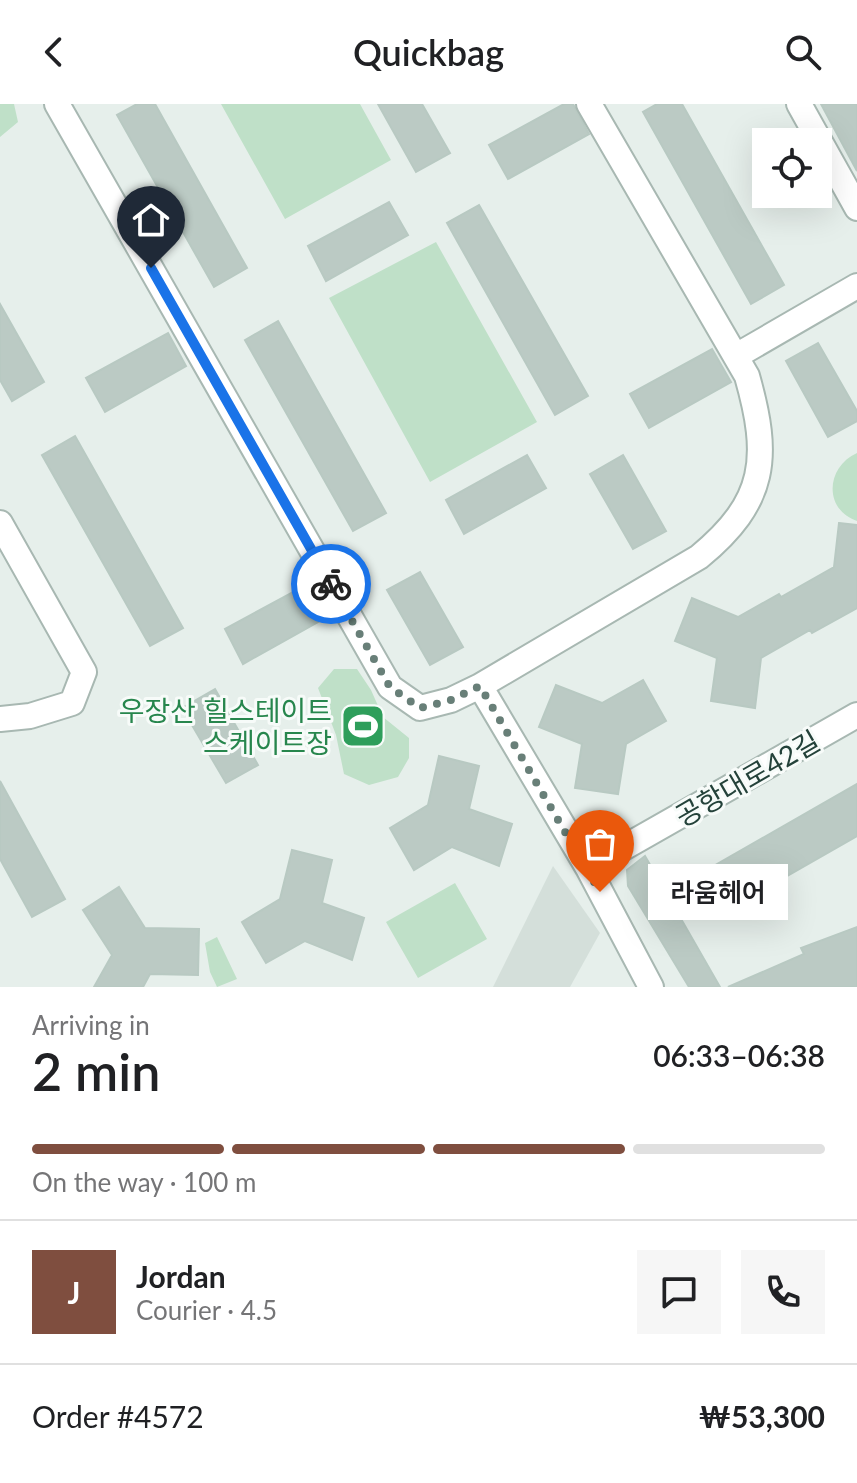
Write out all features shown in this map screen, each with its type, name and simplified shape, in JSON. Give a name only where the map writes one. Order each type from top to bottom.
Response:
[{"type":"street","points":[[57,104],[390,687],[420,708],[451,700],[480,686],[699,557],[724,537],[750,500],[760,470],[758,415],[747,376],[589,104]]},
{"type":"street","points":[[799,104],[857,208]]},
{"type":"street","points":[[736,356],[857,286]]},
{"type":"street","points":[[0,523],[84,672],[72,703],[30,716],[0,719]]},
{"type":"street","points":[[480,686],[588,868],[651,987]]},
{"type":"street","name":"공항대로42길","points":[[588,868],[854,724]]},
{"type":"shaded area","points":[[553,866],[600,933],[570,987],[493,987]]},
{"type":"green space","points":[[0,104],[14,104],[18,122],[0,137]]},
{"type":"green space","points":[[221,104],[360,104],[391,160],[285,219]]},
{"type":"green space","points":[[436,242],[537,422],[430,482],[329,298]]},
{"type":"green space","points":[[857,453],[857,521],[838,507],[833,488],[839,468]]},
{"type":"green space","name":"우장산 힐스테이트 스케이트장","points":[[334,669],[357,669],[383,717],[409,738],[409,758],[398,777],[369,785],[344,774],[336,735],[318,688]]},
{"type":"green space","points":[[455,883],[487,939],[418,978],[386,922]]},
{"type":"green space","points":[[217,937],[237,979],[217,987],[210,972],[205,943]]},
{"type":"building","points":[[137,104],[155,104],[247,268],[214,287],[117,115]]},
{"type":"building","points":[[378,104],[422,104],[450,153],[416,172]]},
{"type":"building","points":[[564,104],[573,104],[589,134],[508,179],[489,145]]},
{"type":"building","points":[[657,104],[682,104],[784,285],[751,304],[643,112]]},
{"type":"building","points":[[821,104],[857,104],[857,171]]},
{"type":"building","points":[[389,202],[408,235],[326,281],[308,246]]},
{"type":"building","points":[[479,205],[588,396],[555,415],[447,223]]},
{"type":"building","points":[[0,304],[44,382],[12,401],[0,380]]},
{"type":"building","points":[[278,321],[386,513],[353,531],[245,340]]},
{"type":"building","points":[[168,333],[186,366],[105,412],[86,378]]},
{"type":"building","points":[[818,343],[857,411],[857,421],[828,437],[786,361]]},
{"type":"building","points":[[712,349],[731,382],[649,428],[630,394]]},
{"type":"building","points":[[75,436],[183,628],[150,646],[42,455]]},
{"type":"building","points":[[527,455],[546,488],[464,534],[446,500]]},
{"type":"building","points":[[623,455],[666,531],[633,549],[590,474]]},
{"type":"building","points":[[839,523],[857,525],[857,608],[761,658],[755,708],[711,701],[717,658],[675,641],[692,598],[738,617],[779,594],[781,597],[834,567]]},
{"type":"building","points":[[420,572],[463,647],[430,665],[387,590]]},
{"type":"building","points":[[306,585],[325,618],[243,664],[225,629]]},
{"type":"building","points":[[643,680],[666,721],[626,744],[618,794],[575,788],[582,744],[539,727],[556,685],[602,703]]},
{"type":"building","points":[[215,689],[258,765],[226,783],[182,708]]},
{"type":"building","points":[[439,756],[479,766],[469,809],[512,824],[499,866],[452,847],[414,870],[390,828],[428,805]]},
{"type":"building","points":[[0,781],[65,899],[32,917],[0,859]]},
{"type":"building","points":[[857,784],[857,836],[726,911],[703,872]]},
{"type":"building","points":[[292,850],[332,860],[322,903],[364,918],[352,960],[305,941],[266,963],[242,922],[280,899]]},
{"type":"building","points":[[645,856],[720,987],[689,987],[628,886],[627,870]]},
{"type":"building","points":[[119,887],[145,928],[199,929],[198,975],[150,974],[143,987],[94,987],[112,955],[83,910]]},
{"type":"building","points":[[857,927],[857,987],[728,987],[804,954],[801,948]]},
{"type":"way so far","points":[[331,584],[390,687],[420,708],[451,700],[480,686],[600,892]]},
{"type":"place","name":"우장산 힐스테이트 스케이트장","points":[[363,726]]},
{"type":"place","name":"라움헤어","points":[[600,892]]},
{"type":"route","points":[[151,268],[331,584]]}]
